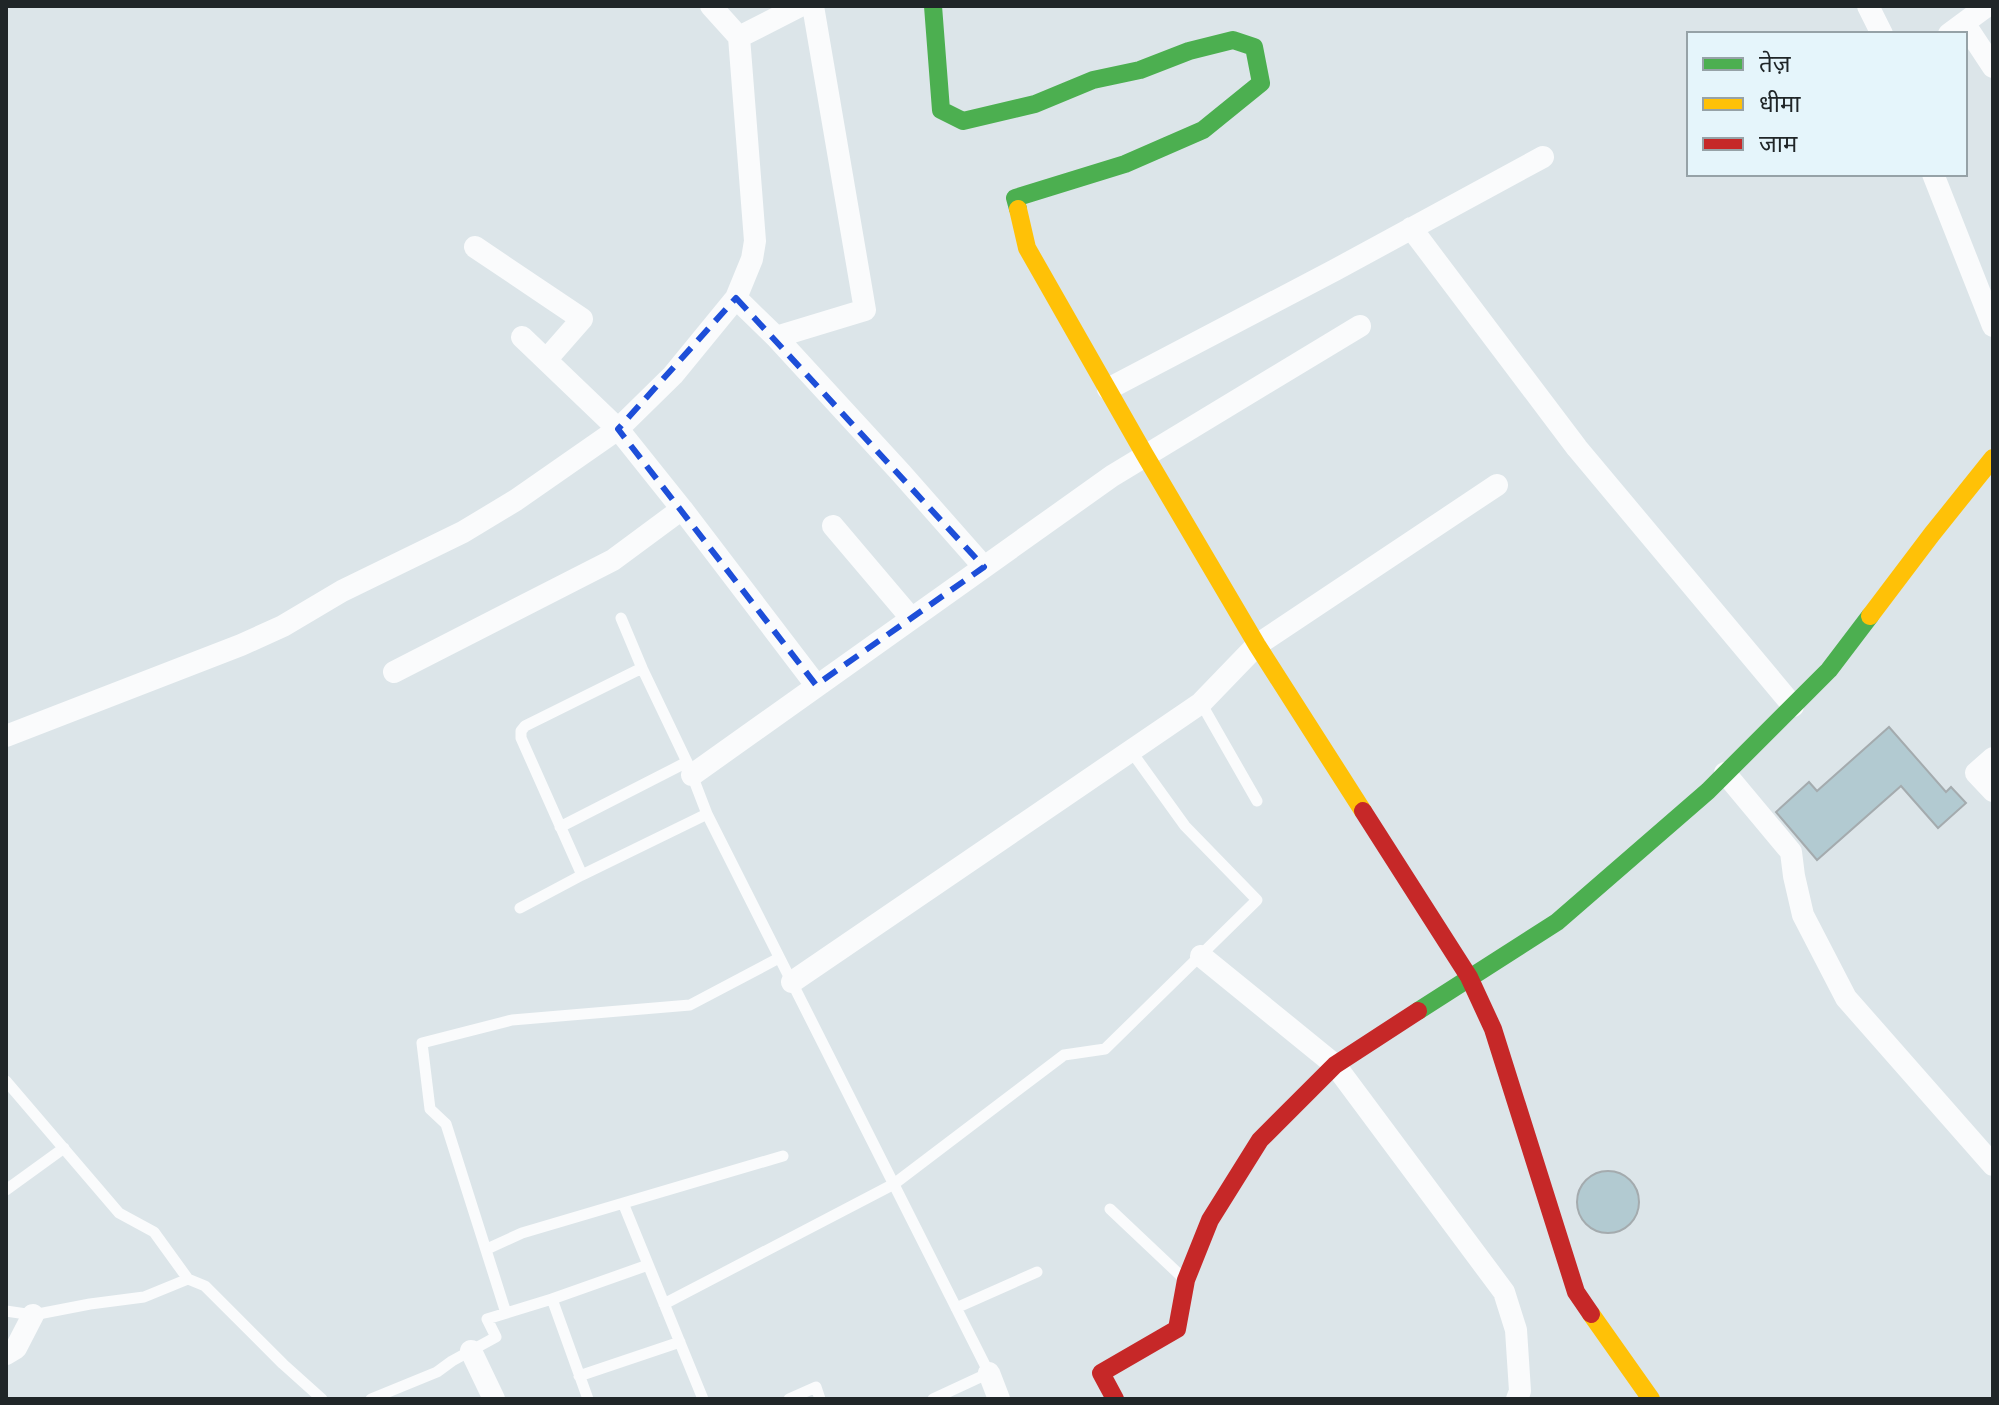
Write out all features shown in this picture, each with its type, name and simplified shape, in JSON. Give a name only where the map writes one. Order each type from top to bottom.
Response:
[{"type":"street","points":[[6,736],[241,645],[463,532],[516,500],[618,429],[673,375],[736,298],[752,259],[755,241],[739,37],[711,6]]},
{"type":"street","points":[[739,37],[800,6]]},
{"type":"street","points":[[776,337],[865,310],[813,6]]},
{"type":"street","points":[[933,6],[941,110],[963,121],[1035,104],[1093,80],[1140,70],[1189,51],[1233,40],[1254,47],[1261,83],[1203,130],[1125,164],[1015,198],[1027,248],[1257,645],[1469,977],[1493,1029],[1576,1292],[1651,1399]]},
{"type":"street","points":[[1868,6],[1881,32]]},
{"type":"street","points":[[1956,29],[1987,6]]},
{"type":"street","points":[[1967,40],[1993,67]]},
{"type":"street","points":[[1108,389],[1543,157]]},
{"type":"street","points":[[1934,176],[1993,326]]},
{"type":"street","points":[[1411,228],[1577,448],[1793,706]]},
{"type":"street","points":[[475,247],[582,319],[546,360]]},
{"type":"street","points":[[736,298],[776,337],[984,567]]},
{"type":"street","points":[[689,768],[816,685],[1112,476],[1360,326]]},
{"type":"street","points":[[522,337],[618,429],[816,685]]},
{"type":"street","points":[[1115,1399],[1101,1373],[1177,1329],[1186,1280],[1210,1220],[1260,1140],[1335,1065],[1557,922],[1708,791],[1829,670],[1993,458]]},
{"type":"street","points":[[792,982],[1201,703],[1257,645],[1497,485]]},
{"type":"street","points":[[394,672],[613,560],[682,509]]},
{"type":"street","points":[[833,526],[911,618]]},
{"type":"street","points":[[1993,758],[1976,773],[1993,791]]},
{"type":"street","points":[[1725,773],[1791,852],[1803,915],[1846,998],[1993,1165]]},
{"type":"street","points":[[1201,956],[1335,1065],[1504,1292],[1516,1330],[1520,1391],[1517,1399]]},
{"type":"street","points":[[6,1354],[16,1348],[33,1315]]},
{"type":"street","points":[[471,1351],[494,1399]]},
{"type":"street","points":[[989,1373],[999,1399]]},
{"type":"lane","points":[[621,618],[707,814],[989,1373],[933,1399]]},
{"type":"lane","points":[[582,875],[521,738],[521,731],[525,726],[642,668]]},
{"type":"lane","points":[[1201,703],[1257,801]]},
{"type":"lane","points":[[664,1304],[894,1184],[1064,1055],[1105,1049],[1257,900],[1185,826],[1131,751]]},
{"type":"lane","points":[[560,827],[689,768]]},
{"type":"lane","points":[[520,908],[707,814]]},
{"type":"lane","points":[[506,1313],[446,1124],[430,1109],[422,1043],[512,1020],[690,1005],[779,958]]},
{"type":"lane","points":[[6,1081],[119,1213],[154,1232],[188,1279],[205,1286],[322,1399]]},
{"type":"lane","points":[[6,1190],[64,1148]]},
{"type":"lane","points":[[487,1249],[522,1233],[783,1156]]},
{"type":"lane","points":[[623,1203],[703,1399]]},
{"type":"lane","points":[[1110,1209],[1186,1280]]},
{"type":"lane","points":[[371,1399],[437,1372],[496,1337],[487,1319],[648,1265]]},
{"type":"lane","points":[[956,1308],[1037,1272]]},
{"type":"lane","points":[[6,1311],[33,1315],[144,1297],[188,1279]]},
{"type":"lane","points":[[552,1299],[588,1399]]},
{"type":"lane","points":[[579,1376],[680,1342]]},
{"type":"lane","points":[[789,1399],[816,1387],[820,1399]]},
{"type":"highlighted area","points":[[736,298],[984,567],[816,685],[618,429]]},
{"type":"building","points":[[1889,727],[1946,792],[1951,787],[1966,803],[1938,828],[1901,786],[1817,860],[1776,812],[1809,782],[1817,791]]},
{"type":"building","points":[[1608,1171],[1620,1173],[1630,1180],[1637,1190],[1637,1214],[1630,1224],[1620,1231],[1608,1233],[1596,1231],[1586,1224],[1579,1214],[1577,1202],[1579,1190],[1586,1180],[1596,1173]]},
{"type":"traffic: fast","points":[[933,6],[941,110],[963,121],[1035,104],[1093,80],[1140,70],[1189,51],[1233,40],[1254,47],[1261,83],[1203,130],[1125,164],[1015,198],[1018,209]]},
{"type":"traffic: fast","points":[[1418,1011],[1557,922],[1708,791],[1829,670],[1870,616]]},
{"type":"traffic: slow","points":[[1018,209],[1027,248],[1145,455],[1257,645],[1363,811]]},
{"type":"traffic: slow","points":[[1870,616],[1993,458]]},
{"type":"traffic: slow","points":[[1591,1314],[1651,1399]]},
{"type":"traffic: jam","points":[[1363,811],[1469,977],[1493,1029],[1576,1292],[1591,1314]]},
{"type":"traffic: jam","points":[[1115,1399],[1101,1373],[1177,1329],[1186,1280],[1210,1220],[1260,1140],[1335,1065],[1418,1011]]}]
